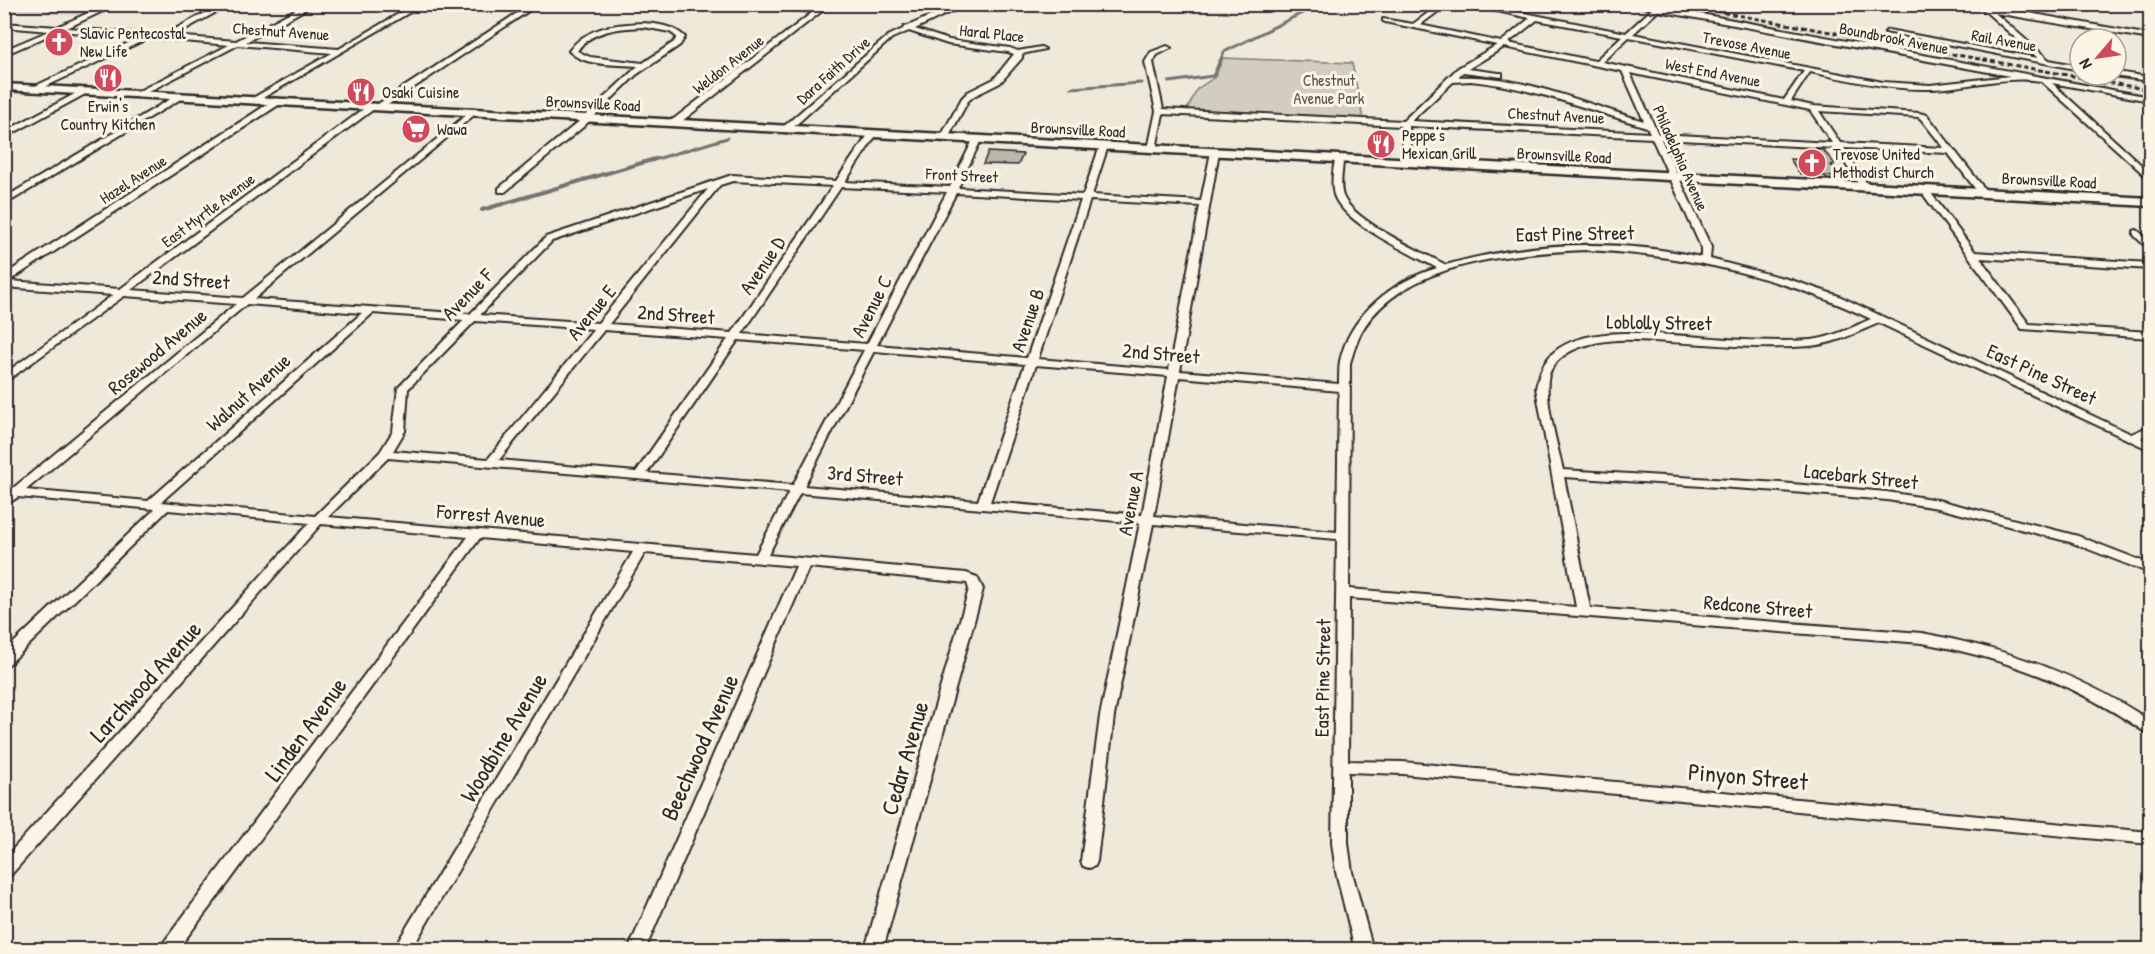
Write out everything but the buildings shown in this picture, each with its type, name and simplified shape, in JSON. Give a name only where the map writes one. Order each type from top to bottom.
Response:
[{"type":"street","points":[[4,9],[17,4]]},
{"type":"street","points":[[4,53],[115,4]]},
{"type":"street","points":[[165,38],[228,4]]},
{"type":"street","points":[[138,95],[312,4]]},
{"type":"street","points":[[254,101],[421,4]]},
{"type":"street","name":"East Myrtle Avenue","points":[[4,380],[375,107],[536,4]]},
{"type":"street","points":[[749,4],[819,11]]},
{"type":"street","name":"Weldon Avenue","points":[[674,123],[828,4]]},
{"type":"street","name":"Dara Faith Drive","points":[[786,129],[890,37],[906,28],[946,14],[964,4]]},
{"type":"street","points":[[1079,4],[1122,5]]},
{"type":"street","points":[[1414,26],[1445,4]]},
{"type":"street","name":"Trevose Avenue","points":[[1466,4],[1883,84],[1922,88],[2026,76]]},
{"type":"street","name":"Boundbrook Avenue","points":[[1633,4],[2151,99]]},
{"type":"street","points":[[1973,4],[2151,37]]},
{"type":"street","points":[[1984,7],[2048,62]]},
{"type":"street","points":[[1597,63],[1656,9]]},
{"type":"street","points":[[1408,163],[1405,123],[1461,70],[1502,44],[1535,18]]},
{"type":"street","name":"West End Avenue","points":[[1385,20],[1813,108],[1919,115],[1924,117],[1950,151]]},
{"type":"street","name":"Chestnut Avenue","points":[[4,25],[339,51]]},
{"type":"street","points":[[502,190],[587,119],[627,79],[677,43],[680,34],[660,27],[622,26],[597,32],[574,47],[575,53],[583,57],[645,65]]},
{"type":"street","name":"Haral Place","points":[[906,28],[948,42],[1017,53],[1041,49]]},
{"type":"street","name":"Rail Avenue","points":[[1888,32],[2068,66]]},
{"type":"street","points":[[36,89],[147,36]]},
{"type":"street","points":[[1152,149],[1160,111],[1149,62],[1154,54],[1167,48]]},
{"type":"street","points":[[944,138],[965,100],[976,91],[997,81],[1019,56],[1017,53]]},
{"type":"street","name":"Philadelphia Avenue","points":[[1624,68],[1706,247],[1705,261]]},
{"type":"street","points":[[1461,70],[1523,80],[1537,86],[1543,93]]},
{"type":"street","points":[[1787,101],[1808,70]]},
{"type":"street","points":[[2128,76],[2151,79]]},
{"type":"street","points":[[1449,80],[1494,82],[1543,93],[1649,125]]},
{"type":"street","points":[[2044,80],[2151,177]]},
{"type":"street","name":"Brownsville Road","points":[[4,87],[2151,202]]},
{"type":"street","points":[[4,136],[85,92]]},
{"type":"street","points":[[4,202],[180,97]]},
{"type":"street","name":"Hazel Avenue","points":[[4,282],[277,102]]},
{"type":"street","points":[[1813,108],[1865,187]]},
{"type":"street","name":"Chestnut Avenue","points":[[1160,111],[1950,151]]},
{"type":"street","name":"Rosewood Avenue","points":[[8,496],[471,113]]},
{"type":"street","name":"Avenue D","points":[[640,475],[873,134]]},
{"type":"street","name":"Avenue C","points":[[798,489],[977,140]]},
{"type":"street","name":"Avenue B","points":[[983,505],[1104,146]]},
{"type":"street","points":[[1950,151],[1983,193]]},
{"type":"street","name":"Avenue A","points":[[1089,861],[1107,716],[1147,520],[1215,152]]},
{"type":"street","points":[[1340,159],[1338,191],[1347,210],[1444,268]]},
{"type":"street","name":"Front Street","points":[[718,182],[739,178],[1204,204]]},
{"type":"street","name":"Avenue F","points":[[319,519],[385,454],[399,431],[403,388],[549,239],[718,182]]},
{"type":"street","name":"Avenue E","points":[[491,463],[718,182]]},
{"type":"street","points":[[1924,190],[2026,327],[2151,335]]},
{"type":"street","points":[[2137,233],[2151,246]]},
{"type":"street","name":"East Pine Street","points":[[1364,950],[1341,852],[1344,388],[1348,348],[1354,331],[1366,316],[1402,286],[1444,268],[1497,254],[1562,248],[1631,250],[1705,261],[1797,284],[1880,319],[2151,447]]},
{"type":"street","points":[[1973,255],[2151,267]]},
{"type":"street","name":"2nd Street","points":[[4,282],[736,336],[1344,388]]},
{"type":"street","name":"Walnut Avenue","points":[[4,662],[158,506],[372,309]]},
{"type":"street","name":"Loblolly Street","points":[[1584,612],[1541,388],[1542,378],[1551,360],[1569,347],[1597,338],[1622,336],[1772,344],[1812,343],[1830,340],[1880,319]]},
{"type":"street","points":[[2132,438],[2151,429]]},
{"type":"street","name":"3rd Street","points":[[385,454],[1342,536]]},
{"type":"street","name":"Lacebark Street","points":[[1558,473],[1780,487],[1917,501],[1980,513],[2074,539],[2151,569]]},
{"type":"street","points":[[760,559],[798,489]]},
{"type":"street","name":"Forrest Avenue","points":[[8,496],[158,506],[642,547],[966,577],[972,580]]},
{"type":"street","name":"Larchwood Avenue","points":[[4,871],[319,519]]},
{"type":"street","name":"Linden Avenue","points":[[166,950],[220,881],[477,533]]},
{"type":"street","name":"Woodbine Avenue","points":[[401,950],[642,547]]},
{"type":"street","name":"Beechwood Avenue","points":[[636,950],[804,563]]},
{"type":"street","name":"Cedar Avenue","points":[[876,950],[876,942],[976,589],[972,580]]},
{"type":"street","name":"Redcone Street","points":[[1343,593],[1911,637],[1957,644],[1983,649],[2053,673],[2110,702],[2151,728]]},
{"type":"street","name":"Pinyon Street","points":[[1340,766],[1403,768],[2151,838]]},
{"type":"shaded area","points":[[21,5],[106,5],[79,16],[5,11]]},
{"type":"green space","name":"Chestnut Avenue Park","points":[[1223,58],[1352,63],[1363,119],[1187,110],[1197,89],[1215,77]]},
{"type":"waterway","points":[[1169,82],[1213,76],[1224,52],[1320,4]]},
{"type":"waterway","points":[[1071,88],[1141,83]]},
{"type":"waterway","points":[[650,161],[727,138]]},
{"type":"waterway","points":[[482,210],[655,159]]},
{"type":"railway","points":[[1676,4],[2150,90]]},
{"type":"place","name":"Slavic Pentecostal New Life","points":[[59,42]]},
{"type":"place","name":"Erwin's Country Kitchen","points":[[108,78]]},
{"type":"place","name":"Osaki Cuisine","points":[[361,92]]},
{"type":"place","name":"Wawa","points":[[416,129]]},
{"type":"place","name":"Peppe's Mexican Grill","points":[[1381,144]]},
{"type":"place","name":"Trevose United Methodist Church","points":[[1812,163]]}]
